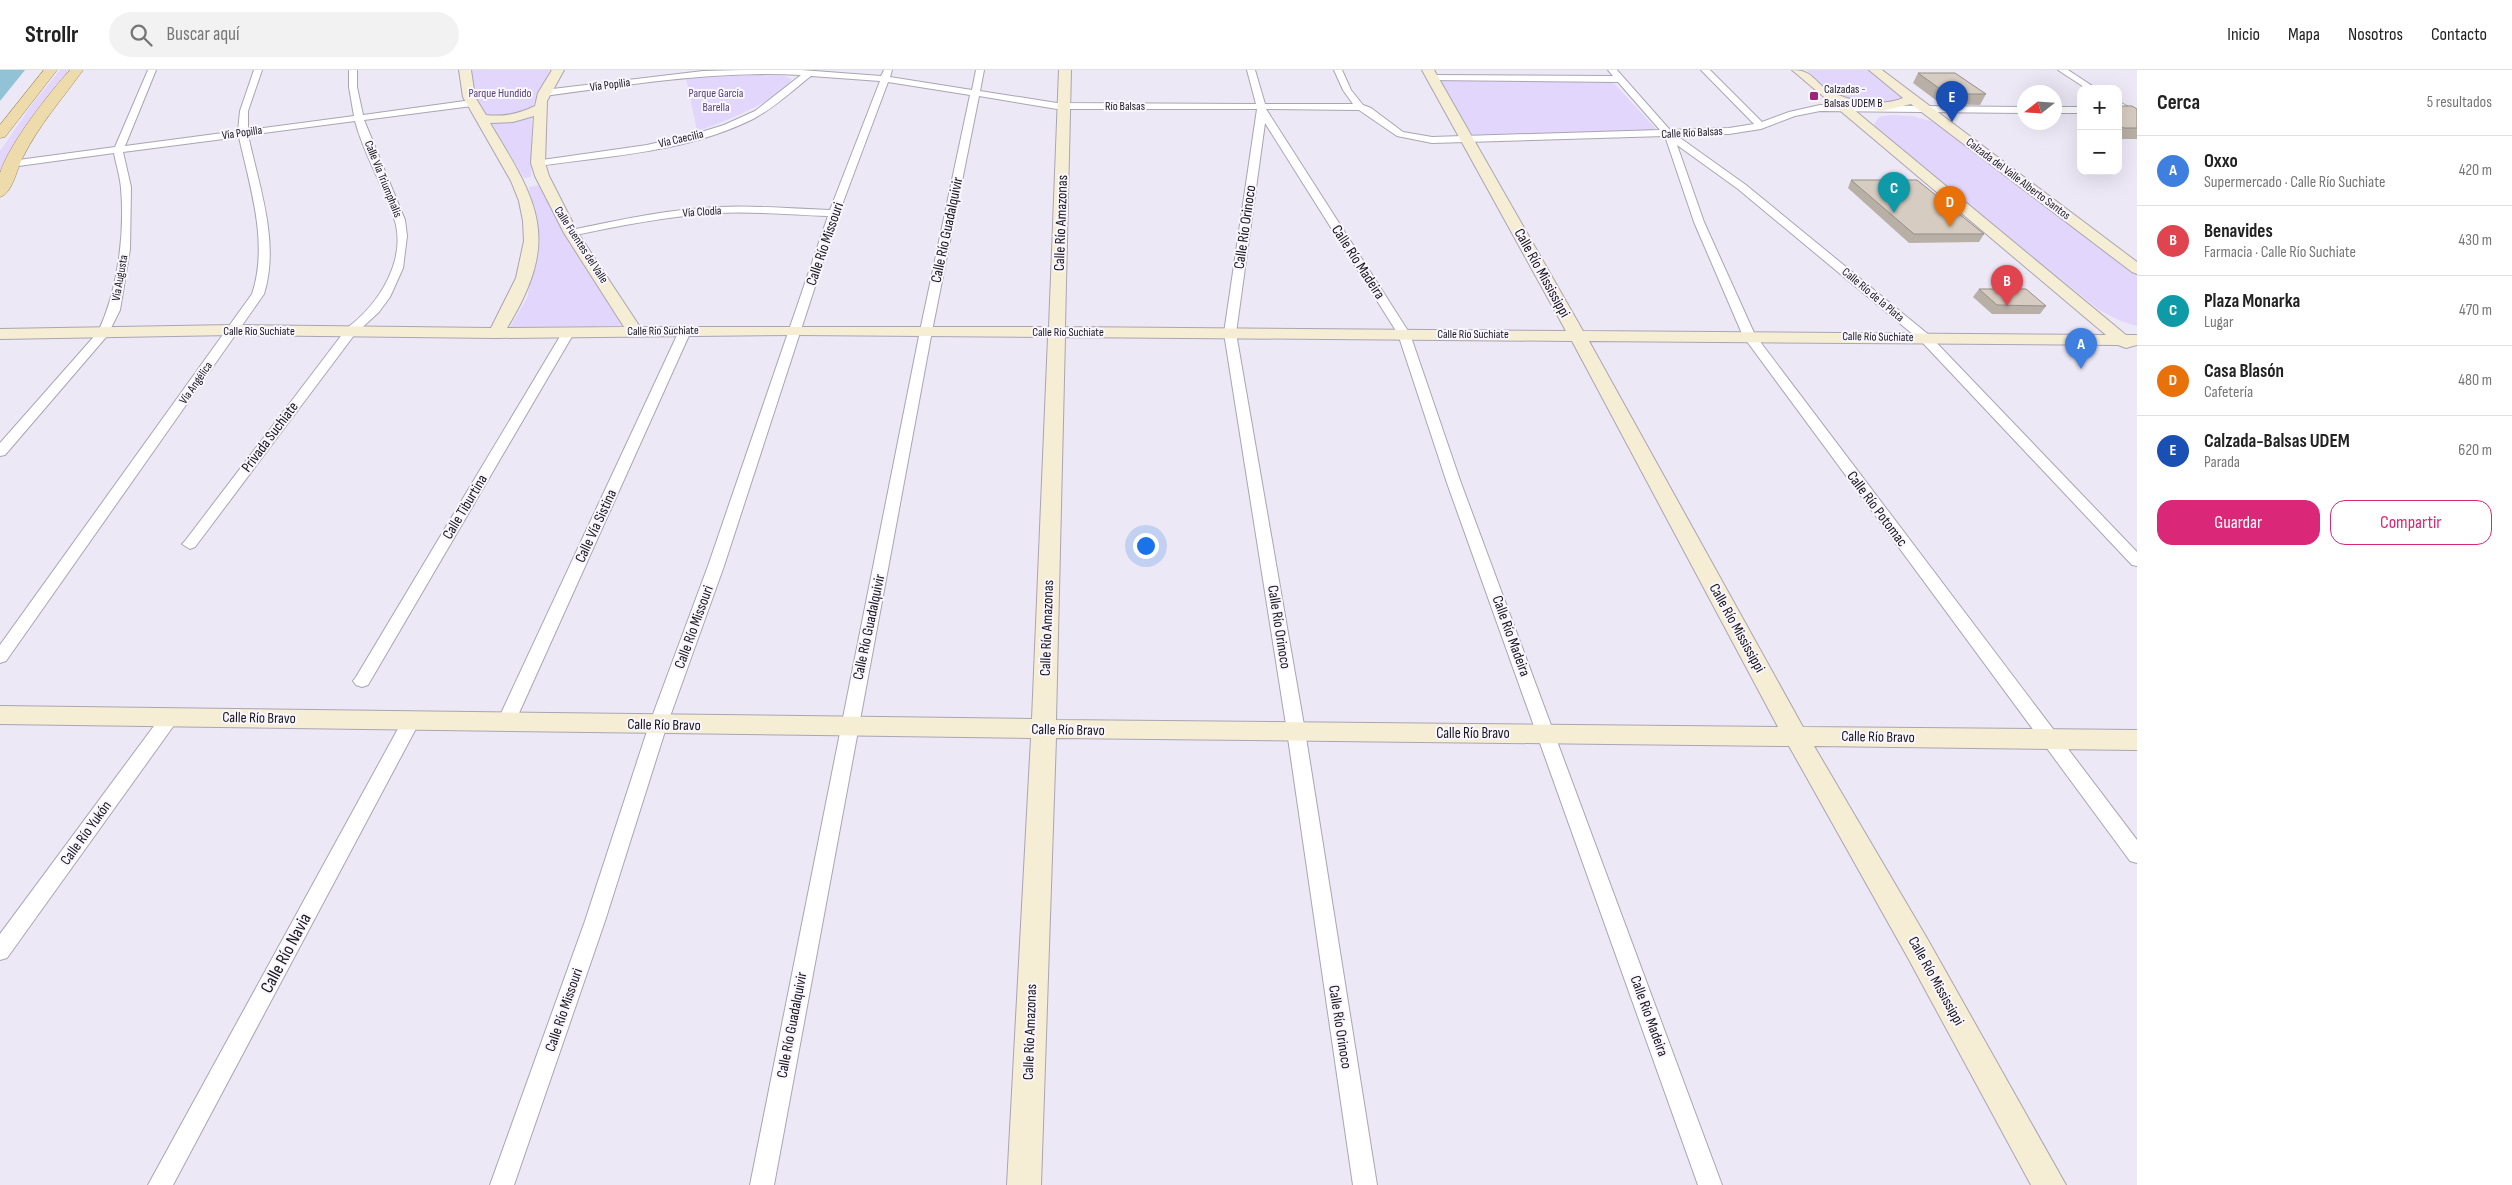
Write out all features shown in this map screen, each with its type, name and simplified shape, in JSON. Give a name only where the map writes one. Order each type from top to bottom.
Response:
[{"type":"main road","points":[[0,134],[51,70]]},
{"type":"main road","points":[[0,192],[11,164],[49,104],[77,70]]},
{"type":"street","points":[[118,151],[152,70]]},
{"type":"street","name":"Vía Angélica","points":[[0,657],[258,294],[264,276],[262,226],[243,133],[244,111],[258,70]]},
{"type":"street","name":"Calle Vía Triumphalis","points":[[351,331],[366,322],[389,288],[396,272],[403,237],[400,220],[358,118],[352,83],[354,70]]},
{"type":"street","points":[[465,70],[466,92],[518,181],[530,216],[532,239],[523,285],[496,333]]},
{"type":"street","points":[[518,181],[533,180],[540,170],[541,108],[544,93],[558,70]]},
{"type":"street","name":"Calle Río Guadalquivir","points":[[762,1185],[848,727],[926,331],[980,70]]},
{"type":"street","name":"Calle Río Amazonas","points":[[1024,1185],[1044,730],[1065,70]]},
{"type":"street","name":"Calle Río Orinoco","points":[[1251,70],[1261,109],[1230,333],[1296,731],[1365,1185]]},
{"type":"street","name":"Calle Río Balsas","points":[[1338,70],[1347,90],[1363,108],[1389,127],[1406,136],[1432,140],[1729,132],[1761,126],[1805,110],[1845,108],[2017,110]]},
{"type":"street","points":[[1522,70],[1527,78]]},
{"type":"street","name":"Calle Río de la Plata","points":[[1612,70],[1669,134],[1712,164],[1925,338],[2137,562]]},
{"type":"street","points":[[1704,70],[1761,126]]},
{"type":"street","points":[[1798,70],[2095,318],[2129,340],[2137,352]]},
{"type":"street","name":"Calzada del Valle Alberto Santos","points":[[1876,70],[2137,269]]},
{"type":"street","points":[[2062,70],[2086,85]]},
{"type":"street","name":"Vía Popilia","points":[[544,93],[681,73],[782,71],[808,74],[887,74]]},
{"type":"street","name":"Vía Caecilia","points":[[540,170],[714,131],[762,110],[808,74]]},
{"type":"street","name":"Río Balsas","points":[[887,74],[976,94],[1064,106],[1261,109],[1363,108]]},
{"type":"street","name":"Calle Río Missouri","points":[[502,1185],[595,921],[658,725],[716,566],[834,213],[887,74]]},
{"type":"street","points":[[1430,74],[1620,79]]},
{"type":"street","name":"Calle Río Mississippi","points":[[1430,74],[1577,335],[1795,735],[2049,1185]]},
{"type":"street","points":[[1823,90],[1852,102],[1876,106],[1904,103],[1908,100],[1908,95]]},
{"type":"street","name":"Vía Popilla","points":[[11,164],[472,103]]},
{"type":"street","points":[[482,118],[497,120],[517,117],[541,108]]},
{"type":"street","name":"Calle Río Madeira","points":[[1261,109],[1404,334],[1454,482],[1547,733],[1710,1185]]},
{"type":"street","points":[[2062,110],[2077,110]]},
{"type":"street","points":[[2128,110],[2137,116]]},
{"type":"street","points":[[1861,123],[1869,115],[1891,113],[1906,114],[1945,124]]},
{"type":"street","name":"Calle Río Potomac","points":[[1669,134],[1699,222],[1748,336],[2137,855]]},
{"type":"street","name":"Vía Augusta","points":[[0,452],[103,334],[114,310],[125,249],[126,187],[118,151]]},
{"type":"street","points":[[1677,162],[1695,160],[1712,164]]},
{"type":"street","name":"Calle Fuentes del Valle","points":[[540,170],[571,232],[614,296],[635,332]]},
{"type":"street","name":"Vía Clodia","points":[[571,232],[649,218],[703,212],[834,213]]},
{"type":"street","points":[[2095,318],[2137,331]]},
{"type":"street","name":"Calle Río Suchiate","points":[[0,334],[103,334],[233,330],[496,333],[796,330],[2129,340]]},
{"type":"street","name":"Privada Suchiate","points":[[190,544],[351,331]]},
{"type":"street","name":"Calle Vía Sistina","points":[[506,722],[685,331]]},
{"type":"street","name":"Calle Tiburtina","points":[[362,681],[568,333]]},
{"type":"street","name":"Calle Río Bravo","points":[[0,715],[1044,730],[1795,735],[2137,740]]},
{"type":"street","name":"Calle Río Yukón","points":[[0,951],[171,716]]},
{"type":"street","name":"Calle Río Navia","points":[[160,1185],[411,721]]},
{"type":"green space","points":[[60,70],[71,70],[23,131],[0,171],[0,151],[33,103]]},
{"type":"green space","name":"Parque Hundido","points":[[470,70],[550,70],[532,107],[520,114],[497,118],[486,115],[469,91]]},
{"type":"green space","points":[[1806,70],[1869,70],[1898,91],[1902,98],[1885,103],[1856,101],[1830,90]]},
{"type":"green space","name":"Parque García Barella","points":[[753,75],[785,76],[792,79],[775,95],[762,103],[734,117],[697,131],[686,78]]},
{"type":"green space","points":[[1442,80],[1612,81],[1658,131],[1474,137],[1440,82]]},
{"type":"green space","points":[[1890,115],[1912,116],[1935,122],[2137,273],[2137,326],[2123,322],[2099,310],[1880,133],[1874,124],[1879,117]]},
{"type":"green space","points":[[532,118],[531,177],[524,178],[492,123]]},
{"type":"green space","points":[[538,185],[622,326],[510,327],[527,298],[538,242],[529,187]]},
{"type":"water","points":[[0,70],[25,70],[0,101]]},
{"type":"building","points":[[1918,73],[1955,73],[1986,94],[1947,94]]},
{"type":"building","points":[[2122,106],[2132,106],[2137,109],[2137,128],[2122,127]]},
{"type":"building","points":[[1851,180],[1917,180],[1984,234],[1914,234]]},
{"type":"building","points":[[1979,289],[2026,289],[2046,306],[1997,305]]},
{"type":"place","name":"Calzadas - Balsas UDEM B","points":[[1814,96]]},
{"type":"place","name":"Calzada-Balsas UDEM","points":[[1952,122]]},
{"type":"place","name":"Plaza Monarka","points":[[1894,213]]},
{"type":"place","name":"Casa Blasón","points":[[1950,227]]},
{"type":"place","name":"Benavides","points":[[2007,306]]},
{"type":"place","name":"Oxxo","points":[[2081,369]]}]
